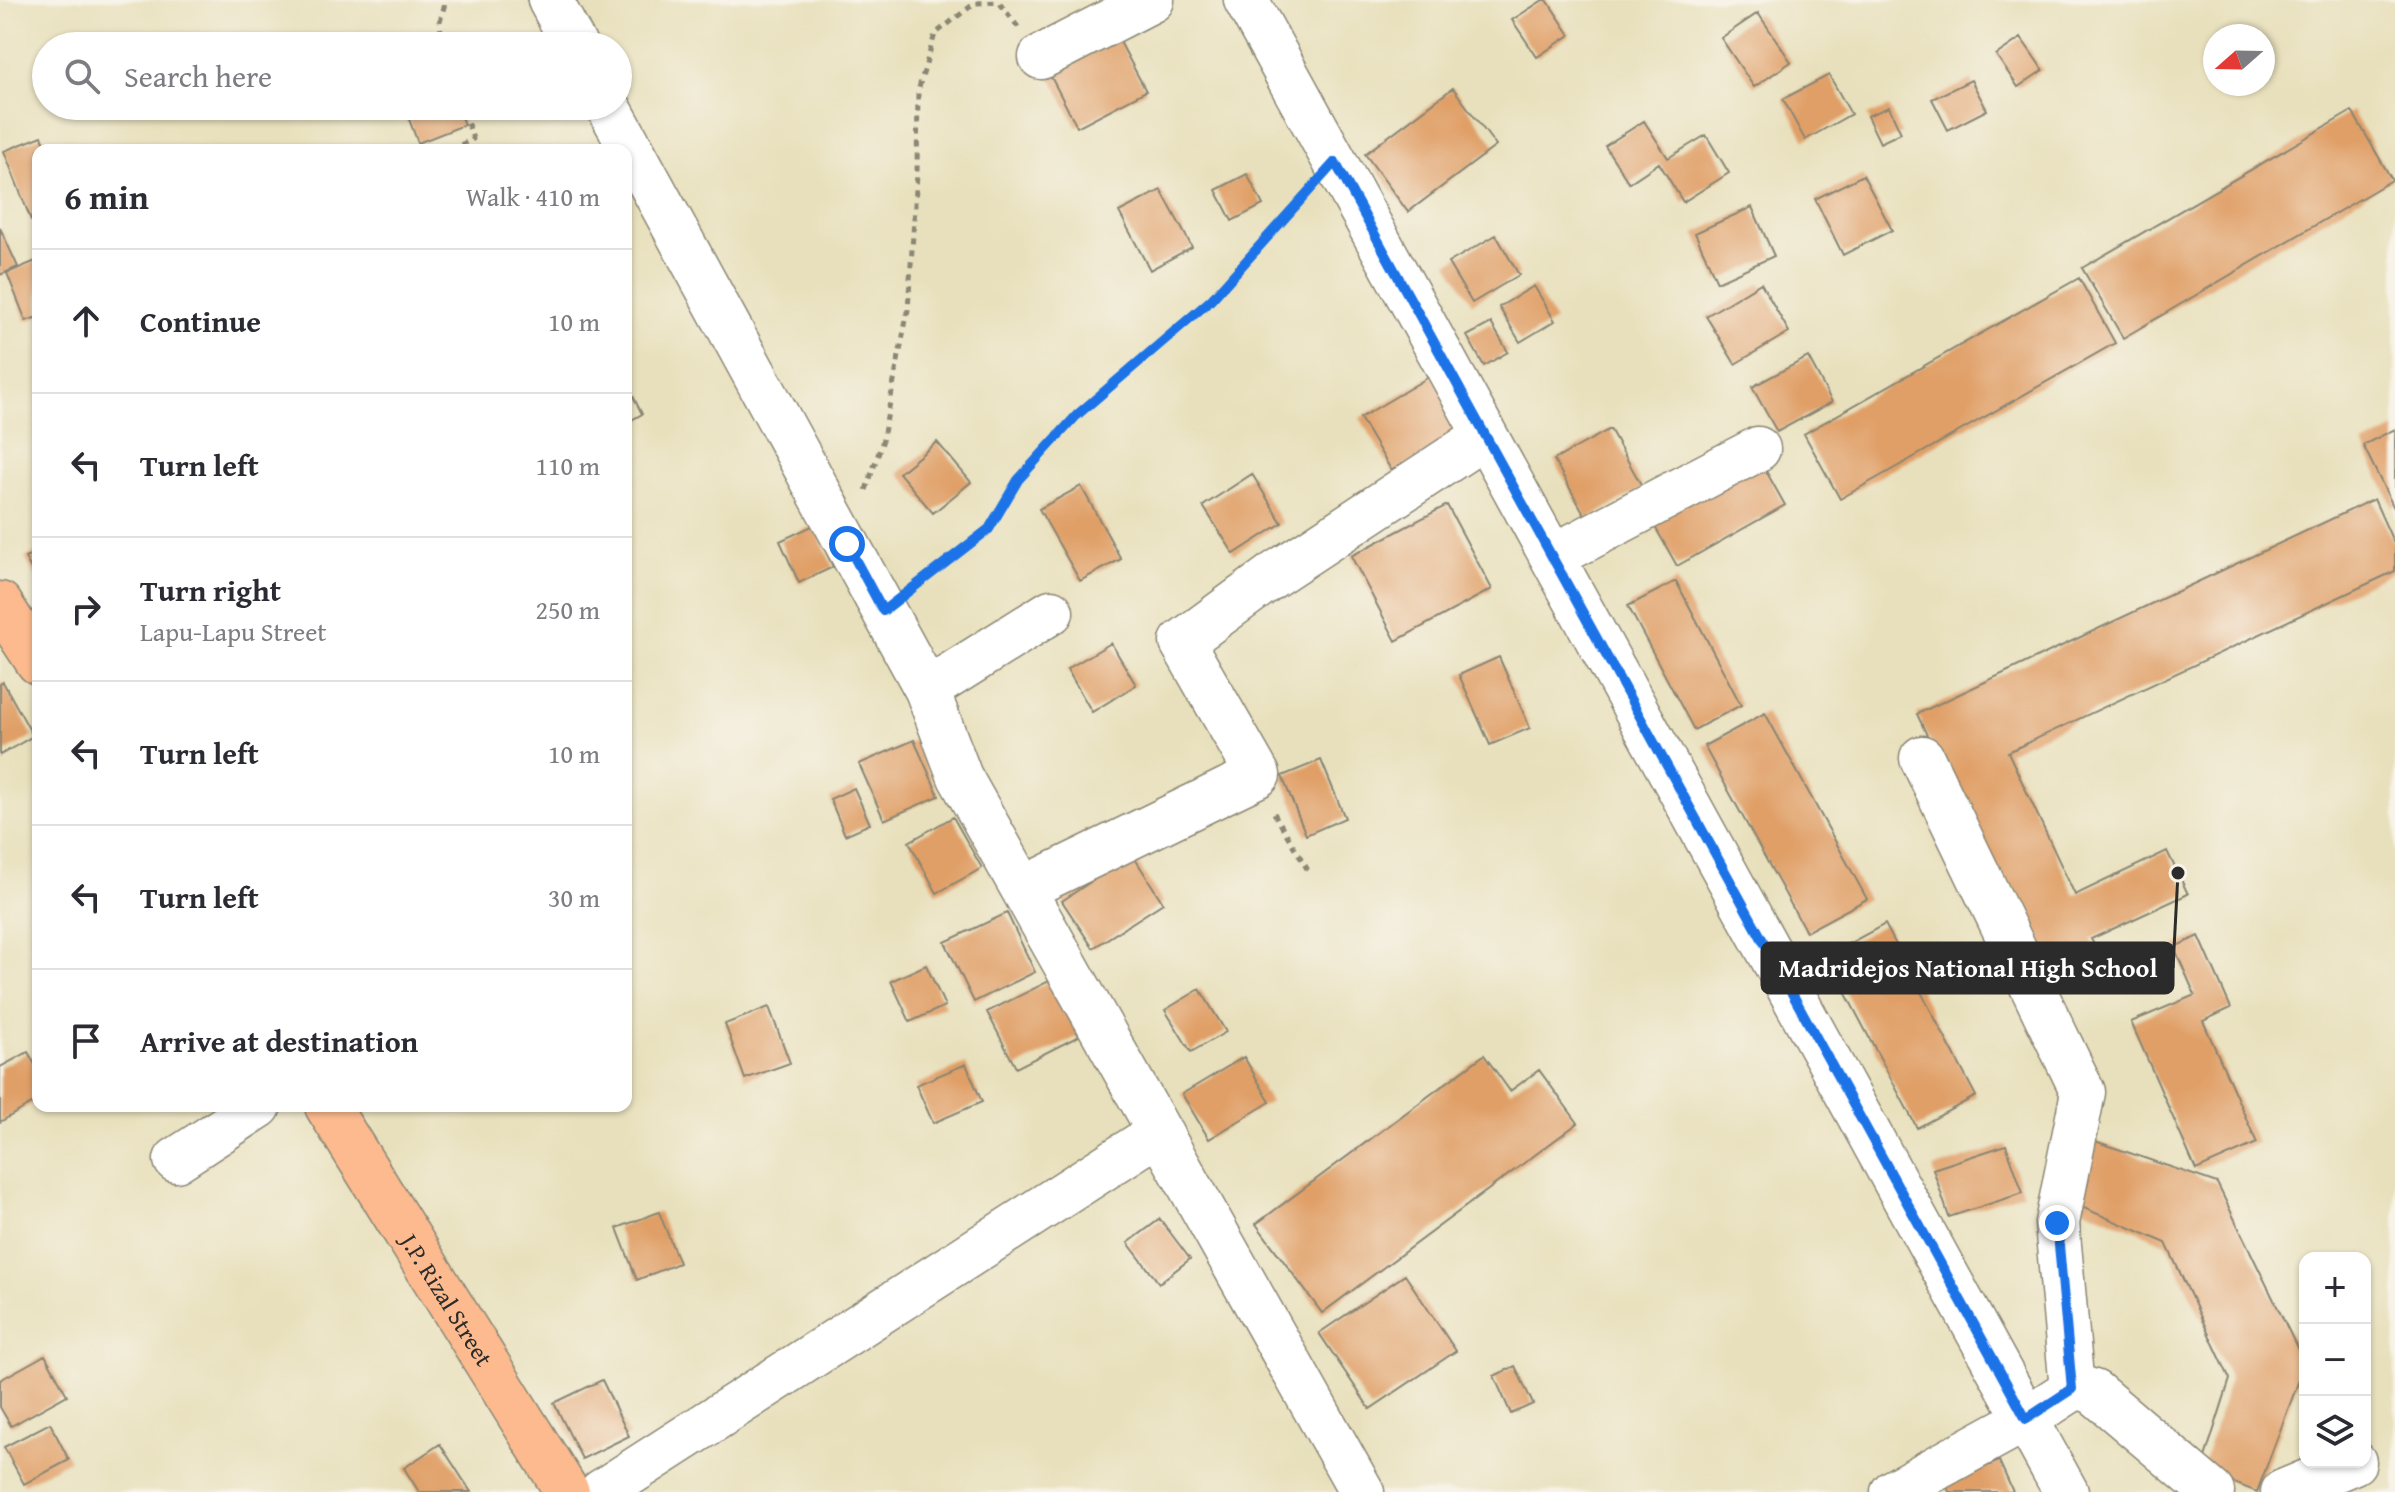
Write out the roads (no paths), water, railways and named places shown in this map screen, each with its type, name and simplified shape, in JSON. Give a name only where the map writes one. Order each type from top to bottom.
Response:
[{"type":"main road","points":[[0,604],[32,653]]},
{"type":"main road","name":"J.P. Rizal Street","points":[[331,1112],[567,1492]]},
{"type":"street","points":[[550,0],[567,32]]},
{"type":"street","points":[[1041,57],[1152,0]]},
{"type":"street","points":[[1246,0],[2066,1492]]},
{"type":"street","points":[[613,120],[622,144]]},
{"type":"street","points":[[637,182],[847,544],[927,690],[960,777],[1362,1492]]},
{"type":"street","points":[[1023,889],[1258,775],[1182,642],[1272,576],[1485,436]]},
{"type":"street","points":[[1552,557],[1758,449]]},
{"type":"street","points":[[927,690],[1051,612]]},
{"type":"street","points":[[1922,758],[2083,1092],[2057,1223],[2072,1389]]},
{"type":"street","points":[[176,1160],[250,1112]]},
{"type":"street","points":[[601,1492],[1160,1132]]},
{"type":"street","points":[[1893,1492],[2026,1419],[2072,1389],[2082,1388],[2094,1392],[2212,1492]]},
{"type":"street","points":[[2283,1492],[2340,1468]]},
{"type":"place","name":"Madridejos National High School","points":[[2178,873]]}]
